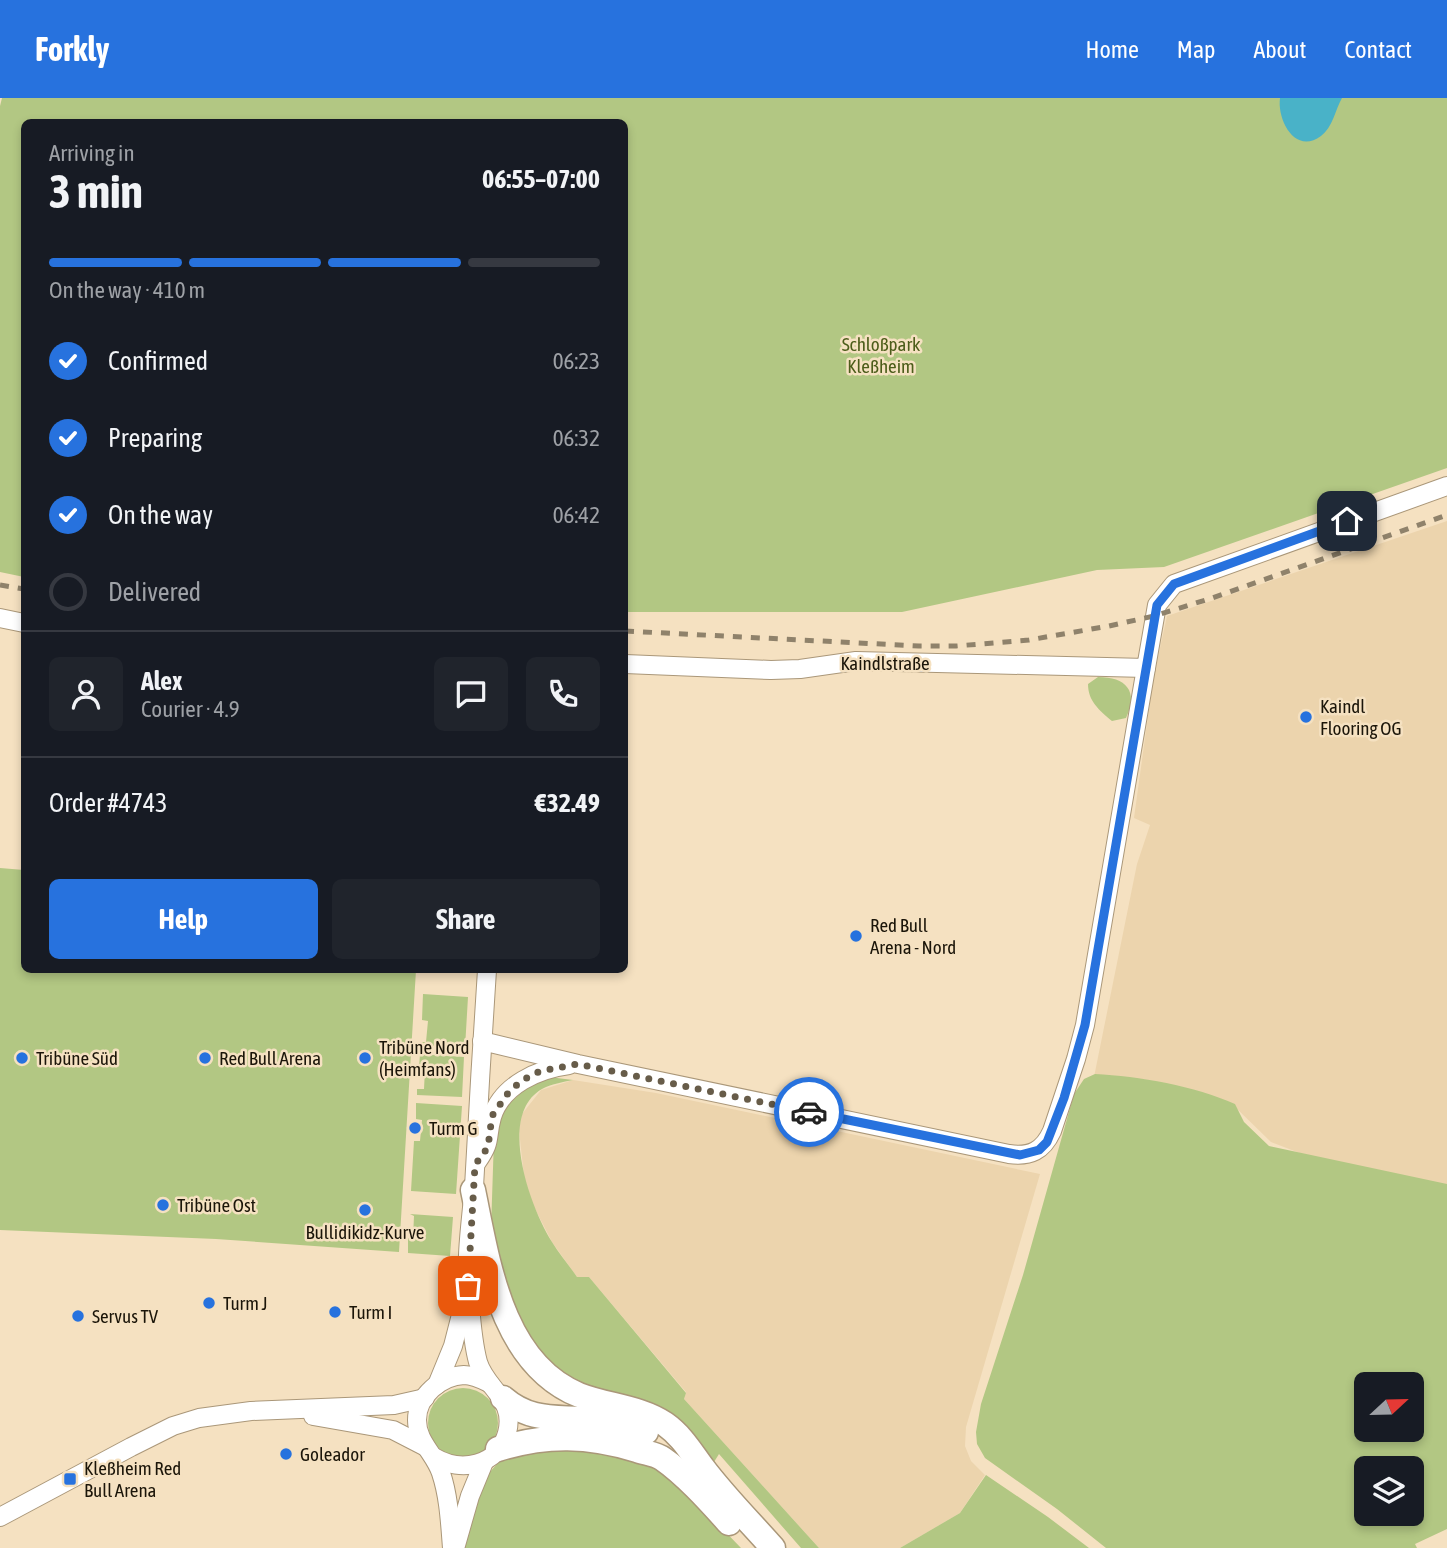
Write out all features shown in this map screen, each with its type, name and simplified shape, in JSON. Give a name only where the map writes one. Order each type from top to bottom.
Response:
[{"type":"highway","points":[[473,1191],[487,1257],[502,1305],[513,1330],[531,1357],[545,1372],[578,1394],[643,1414],[664,1424],[690,1447],[702,1468]]},
{"type":"highway","points":[[496,1391],[520,1411],[532,1415],[616,1423],[659,1436],[702,1468],[773,1548]]},
{"type":"highway","points":[[491,1456],[530,1440],[554,1437],[608,1441],[661,1457],[709,1502],[751,1548]]},
{"type":"street","points":[[482,1041],[578,1064],[1009,1154],[1020,1155],[1039,1150],[1052,1131],[1085,1025],[1157,605],[1174,584],[1447,486]]},
{"type":"street","points":[[0,618],[21,622]]},
{"type":"street","name":"Kaindlstraße","points":[[628,664],[771,670],[856,661],[1146,668]]},
{"type":"street","points":[[453,1548],[470,1496],[508,1427],[507,1410],[479,1366],[468,1286],[487,973]]},
{"type":"street","points":[[475,1165],[488,1147],[492,1116],[508,1093],[521,1081],[540,1071],[578,1064]]},
{"type":"street","points":[[453,1548],[446,1492],[430,1452],[421,1440],[417,1422],[421,1405],[431,1391],[453,1346],[468,1286]]},
{"type":"street","points":[[0,1517],[173,1426],[224,1413],[394,1405],[431,1391],[462,1375],[470,1376],[496,1391]]},
{"type":"street","points":[[278,1410],[378,1426],[406,1436],[458,1466],[491,1456]]},
{"type":"shaded area","points":[[1447,521],[1447,1192],[1328,1164],[1271,1142],[1233,1105],[1143,1079],[1094,1077],[1137,864],[1150,825],[1134,818],[1153,680],[1167,616]]},
{"type":"shaded area","points":[[573,1080],[656,1093],[1040,1174],[966,1427],[965,1446],[971,1461],[985,1475],[960,1513],[900,1548],[819,1548],[684,1399],[686,1392],[589,1277],[577,1277],[552,1242],[532,1203],[524,1176],[519,1129],[522,1114],[541,1090]]},
{"type":"green space","name":"Schloßpark Kleßheim","points":[[2,98],[1447,98],[1447,468],[1164,567],[1097,570],[902,612],[628,612],[628,119],[21,119],[21,576],[0,572]]},
{"type":"green space","points":[[1098,677],[1116,680],[1127,687],[1131,700],[1126,718],[1112,721],[1095,705],[1088,684]]},
{"type":"green space","name":"Red Bull Arena","points":[[0,868],[21,870],[21,973],[416,973],[399,1252],[216,1239],[0,1230]]},
{"type":"green space","points":[[423,994],[468,997],[465,1048],[420,1045],[420,1042],[426,1042],[428,1021],[422,1020]]},
{"type":"green space","points":[[420,1054],[464,1057],[462,1097],[417,1095],[417,1089],[424,1089],[425,1069],[419,1068]]},
{"type":"green space","points":[[1095,1074],[1166,1083],[1235,1104],[1244,1122],[1269,1146],[1447,1184],[1447,1529],[1415,1544],[1417,1548],[1106,1548],[985,1458],[977,1444],[976,1432],[981,1404],[1023,1275],[1074,1094],[1084,1079]]},
{"type":"green space","points":[[549,1077],[573,1080],[546,1087],[528,1102],[521,1119],[519,1140],[527,1186],[552,1242],[577,1277],[589,1277],[686,1393],[684,1399],[819,1548],[801,1548],[719,1454],[714,1462],[579,1390],[520,1331],[491,1229],[494,1138],[499,1119],[508,1105],[524,1090]]},
{"type":"green space","points":[[416,1103],[462,1106],[456,1194],[411,1191],[414,1141],[420,1141],[422,1120],[416,1119]]},
{"type":"green space","points":[[410,1214],[453,1217],[450,1256],[408,1253],[408,1238],[413,1238],[414,1216]]},
{"type":"green space","points":[[463,1388],[482,1394],[492,1404],[498,1423],[492,1442],[482,1452],[463,1458],[444,1452],[434,1442],[428,1423],[434,1404],[444,1394]]},
{"type":"green space","points":[[531,1446],[625,1453],[661,1465],[741,1548],[464,1548],[471,1515],[482,1485],[500,1462]]},
{"type":"green space","points":[[986,1475],[1089,1548],[900,1548],[960,1513]]},
{"type":"water","points":[[1280,98],[1342,98],[1325,132],[1312,141],[1303,141],[1296,138],[1285,125],[1281,116]]},
{"type":"railway","points":[[628,631],[919,646],[1029,640],[1154,616],[1447,515]]},
{"type":"railway","points":[[0,585],[21,588]]},
{"type":"way so far","points":[[468,1286],[475,1165],[488,1147],[492,1116],[498,1105],[521,1081],[540,1071],[578,1064],[809,1112]]},
{"type":"place","name":"Kaindl Flooring OG","points":[[1306,717]]},
{"type":"place","name":"Red Bull Arena - Nord","points":[[856,936]]},
{"type":"place","name":"Tribüne Süd","points":[[22,1058]]},
{"type":"place","name":"Red Bull Arena","points":[[205,1058]]},
{"type":"place","name":"Tribüne Nord (Heimfans)","points":[[365,1058]]},
{"type":"place","name":"Turm G","points":[[415,1128]]},
{"type":"place","name":"Tribüne Ost","points":[[163,1205]]},
{"type":"place","name":"Bullidikidz-Kurve","points":[[365,1210]]},
{"type":"place","name":"Turm J","points":[[209,1303]]},
{"type":"place","name":"Turm I","points":[[335,1312]]},
{"type":"place","name":"Servus TV","points":[[78,1316]]},
{"type":"place","name":"Goleador","points":[[286,1454]]},
{"type":"place","name":"Kleßheim Red Bull Arena","points":[[70,1479]]},
{"type":"route","points":[[809,1112],[1009,1154],[1029,1154],[1039,1150],[1047,1142],[1064,1098],[1085,1025],[1157,605],[1174,584],[1347,521]]}]
